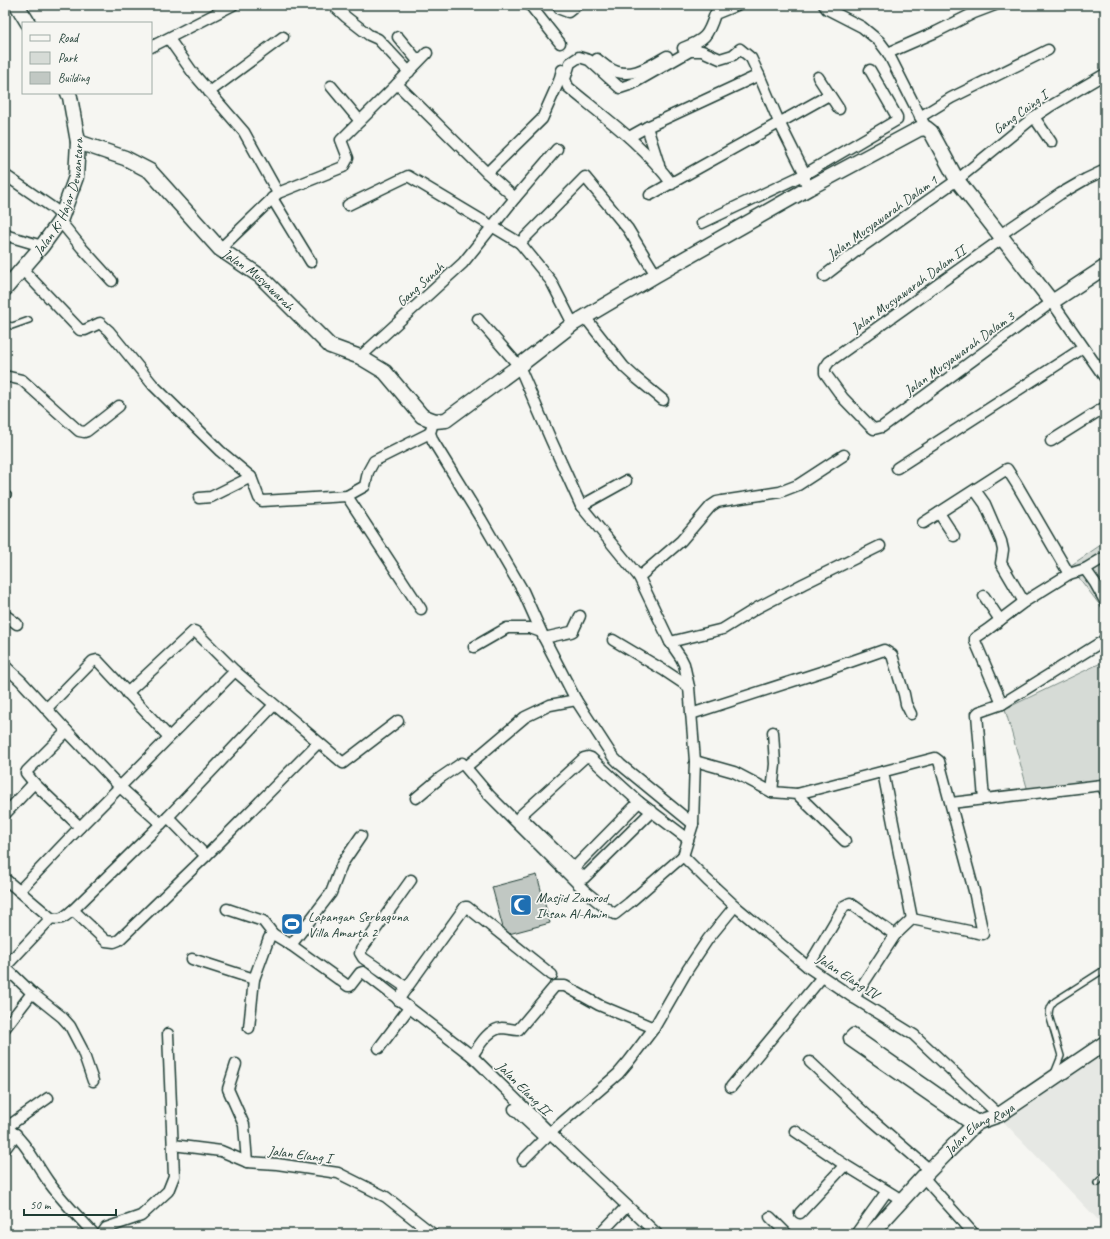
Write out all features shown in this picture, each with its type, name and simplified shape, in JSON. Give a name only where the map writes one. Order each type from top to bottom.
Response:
[{"type":"street","points":[[17,5],[27,22]]},
{"type":"street","points":[[152,47],[233,5]]},
{"type":"street","points":[[333,5],[368,35],[378,39],[409,72]]},
{"type":"street","points":[[530,5],[560,43]]},
{"type":"street","points":[[557,5],[560,9],[568,12],[576,5]]},
{"type":"street","points":[[487,173],[542,119],[559,81],[563,66],[571,55],[578,50],[591,54],[610,69],[622,74],[637,72],[677,51],[697,43],[707,34],[715,14],[737,5]]},
{"type":"street","points":[[824,5],[827,9],[862,27],[879,41],[888,53],[923,122],[931,132],[957,180],[1052,302],[1105,378]]},
{"type":"street","points":[[888,53],[936,32],[974,13],[995,5]]},
{"type":"street","points":[[209,92],[284,36]]},
{"type":"street","points":[[398,37],[418,61]]},
{"type":"street","points":[[169,39],[193,73],[244,132],[275,195],[311,262]]},
{"type":"street","points":[[672,184],[660,168],[629,137],[568,87],[565,79],[570,63],[579,57],[589,60],[620,88],[632,84],[690,51],[702,51],[720,59],[734,55],[740,49],[750,58],[759,75],[779,122],[805,174],[805,181],[812,186]]},
{"type":"street","points":[[22,269],[80,330],[85,330],[100,323],[109,331],[153,385],[220,451],[251,477],[259,498],[262,501],[347,496],[364,486],[368,472],[374,461],[446,420],[579,320],[812,186],[919,129],[923,122],[951,98],[1048,50]]},
{"type":"street","points":[[220,249],[275,195],[343,167],[348,158],[341,140],[427,53]]},
{"type":"street","points":[[702,223],[805,174],[897,120],[898,117],[870,70]]},
{"type":"street","name":"Gang Caing I","points":[[957,180],[1049,107],[1105,74]]},
{"type":"street","points":[[629,137],[647,127],[759,75]]},
{"type":"street","points":[[818,77],[839,109]]},
{"type":"street","points":[[398,84],[487,173],[515,198]]},
{"type":"street","points":[[331,86],[360,121]]},
{"type":"street","name":"Jalan Ki Hajar Dewantara","points":[[5,289],[42,246],[61,219],[76,177],[78,142],[71,94]]},
{"type":"street","points":[[650,195],[829,95]]},
{"type":"street","points":[[1034,118],[1051,142]]},
{"type":"street","points":[[647,127],[660,168]]},
{"type":"street","name":"Jalan Musyawarah","points":[[78,142],[124,158],[150,171],[220,249],[260,276],[330,346],[360,357],[385,372],[433,427]]},
{"type":"street","name":"Gang Sunah","points":[[360,357],[463,263],[515,198],[557,149]]},
{"type":"street","name":"Jalan Musyawarah Dalam II","points":[[882,427],[874,429],[843,398],[825,373],[825,368],[829,362],[1060,194],[1105,170]]},
{"type":"street","points":[[5,175],[53,208],[82,248],[112,280]]},
{"type":"street","points":[[348,205],[408,176],[520,243],[551,281],[579,320],[635,377],[663,400]]},
{"type":"street","points":[[520,243],[585,177],[628,229],[656,275]]},
{"type":"street","name":"Jalan Musyawarah Dalam 1","points":[[824,276],[859,249],[957,180]]},
{"type":"street","points":[[5,234],[42,246]]},
{"type":"street","points":[[1052,302],[1105,266]]},
{"type":"street","name":"Jalan Musyawarah Dalam 3","points":[[882,427],[1052,302]]},
{"type":"street","points":[[416,798],[440,778],[462,764],[489,795],[586,892],[602,906],[615,914],[683,856],[693,824],[695,761],[689,688],[684,664],[670,642],[639,577],[581,506],[519,366],[478,319]]},
{"type":"street","points":[[897,468],[1083,348]]},
{"type":"street","points":[[5,376],[22,380],[79,431],[87,432],[119,406]]},
{"type":"street","points":[[1051,441],[1105,407]]},
{"type":"street","points":[[433,427],[433,441],[523,591],[542,635],[576,700],[617,761],[693,824]]},
{"type":"street","points":[[639,577],[681,541],[714,504],[722,501],[780,492],[798,485],[844,455]]},
{"type":"street","points":[[923,523],[1007,469],[1069,574]]},
{"type":"street","points":[[199,498],[210,497],[251,477]]},
{"type":"street","points":[[581,506],[626,481]]},
{"type":"street","points":[[975,490],[985,504],[1000,541],[1003,550],[1001,563],[1024,602]]},
{"type":"street","points":[[347,496],[421,609]]},
{"type":"street","points":[[939,513],[954,536]]},
{"type":"street","points":[[670,642],[723,630],[763,605],[880,546]]},
{"type":"street","points":[[1002,704],[975,641],[977,636],[1024,602],[1069,574],[1085,569],[1105,557]]},
{"type":"street","points":[[1085,569],[1105,601]]},
{"type":"street","points":[[984,596],[1000,620]]},
{"type":"street","points":[[5,615],[17,624]]},
{"type":"street","points":[[474,647],[507,628],[530,628],[542,635],[571,632],[573,631],[580,616]]},
{"type":"street","points":[[127,693],[194,631],[274,706],[343,763],[398,721]]},
{"type":"street","points":[[984,799],[977,714],[1002,704],[1103,642],[1105,638]]},
{"type":"street","points":[[613,640],[665,671],[689,688]]},
{"type":"street","points":[[691,714],[884,650],[892,655],[906,704],[911,714]]},
{"type":"street","points":[[46,709],[95,660],[169,737]]},
{"type":"street","points":[[5,666],[21,680],[46,709],[120,787],[165,820],[206,856]]},
{"type":"street","points":[[19,891],[80,827],[235,671]]},
{"type":"street","points":[[466,767],[525,717],[550,705],[576,700]]},
{"type":"street","points":[[5,878],[51,918],[58,920],[61,919],[73,910],[165,820],[274,706]]},
{"type":"street","points":[[67,731],[26,771],[26,775],[80,827]]},
{"type":"street","points":[[772,792],[775,764],[773,732]]},
{"type":"street","points":[[73,910],[106,941],[119,940],[206,856],[318,743]]},
{"type":"street","points":[[652,811],[584,878],[520,816],[584,758],[588,757],[591,758],[639,802],[652,811],[688,839]]},
{"type":"street","points":[[695,761],[734,772],[772,792],[797,794],[935,758],[939,761],[951,803],[974,892],[983,934],[912,919]]},
{"type":"street","points":[[883,772],[912,919]]},
{"type":"street","points":[[5,814],[34,783]]},
{"type":"street","points":[[951,803],[1102,785],[1105,791]]},
{"type":"street","points":[[797,794],[845,841]]},
{"type":"street","points":[[574,868],[639,802]]},
{"type":"street","points":[[227,909],[263,921],[273,934],[291,945],[331,893],[342,864],[361,836]]},
{"type":"street","name":"Jalan Elang IV","points":[[683,856],[735,906],[808,967],[854,998],[914,1035],[999,1115]]},
{"type":"street","points":[[407,988],[363,958],[360,953],[411,880]]},
{"type":"street","points":[[808,967],[844,906],[848,903],[895,935]]},
{"type":"street","points":[[523,1160],[547,1135],[618,1074],[629,1061],[654,1028],[688,969],[708,939],[735,906]]},
{"type":"street","points":[[398,1000],[465,907],[467,907],[552,975]]},
{"type":"street","points":[[51,918],[5,967],[32,993],[62,1017],[70,1026],[82,1049],[93,1081]]},
{"type":"street","points":[[854,998],[895,935],[912,919]]},
{"type":"street","points":[[249,1028],[254,979],[269,938],[273,934]]},
{"type":"street","name":"Jalan Elang II","points":[[291,945],[348,986],[350,986],[360,973],[363,972],[472,1056],[547,1135],[657,1234]]},
{"type":"street","points":[[192,959],[254,979]]},
{"type":"street","points":[[731,1087],[822,977]]},
{"type":"street","points":[[472,1056],[490,1033],[496,1029],[504,1028],[518,1030],[555,986],[565,986],[600,1005],[654,1028]]},
{"type":"street","points":[[5,1028],[32,993]]},
{"type":"street","points":[[379,1048],[409,1008]]},
{"type":"street","points":[[102,1234],[106,1228],[141,1216],[168,1191],[174,1176],[168,1034]]},
{"type":"street","points":[[853,1034],[976,1124],[850,1041],[850,1036],[853,1034]]},
{"type":"street","name":"Jalan Elang Raya","points":[[871,1234],[926,1173],[976,1124],[999,1115],[1105,1044]]},
{"type":"street","points":[[810,1062],[926,1173],[974,1234]]},
{"type":"street","name":"Jalan Elang I","points":[[236,1064],[228,1089],[244,1125],[247,1162],[276,1164],[338,1173],[386,1197],[433,1234]]},
{"type":"street","points":[[48,1098],[6,1126],[16,1134],[33,1156],[48,1181],[94,1234]]},
{"type":"street","points":[[514,1109],[547,1135]]},
{"type":"street","points":[[795,1131],[845,1165],[902,1200]]},
{"type":"street","points":[[5,1149],[16,1134]]},
{"type":"street","points":[[172,1145],[221,1151],[247,1162]]},
{"type":"street","points":[[800,1213],[845,1165]]},
{"type":"street","points":[[856,1234],[887,1191]]},
{"type":"street","points":[[600,1234],[627,1206]]},
{"type":"street","points":[[770,1217],[787,1234]]},
{"type":"lane","points":[[5,324],[12,326],[29,320]]},
{"type":"lane","points":[[1052,1080],[1061,1056],[1049,1015],[1051,1004],[1105,969]]},
{"type":"lane","points":[[1097,1183],[1105,1175]]},
{"type":"shaded area","points":[[1105,1048],[1105,1227],[998,1116]]},
{"type":"green space","points":[[1105,542],[1105,612],[1070,566]]},
{"type":"green space","points":[[1105,661],[1105,781],[1028,791],[1005,709]]},
{"type":"building","name":"Masjid Zamrod Ihsan Al-Amin","points":[[537,875],[550,923],[505,935],[492,887]]},
{"type":"place","name":"Masjid Zamrod Ihsan Al-Amin","points":[[521,905]]},
{"type":"place","name":"Lapangan Serbaguna Villa Amarta 2","points":[[292,924]]}]
